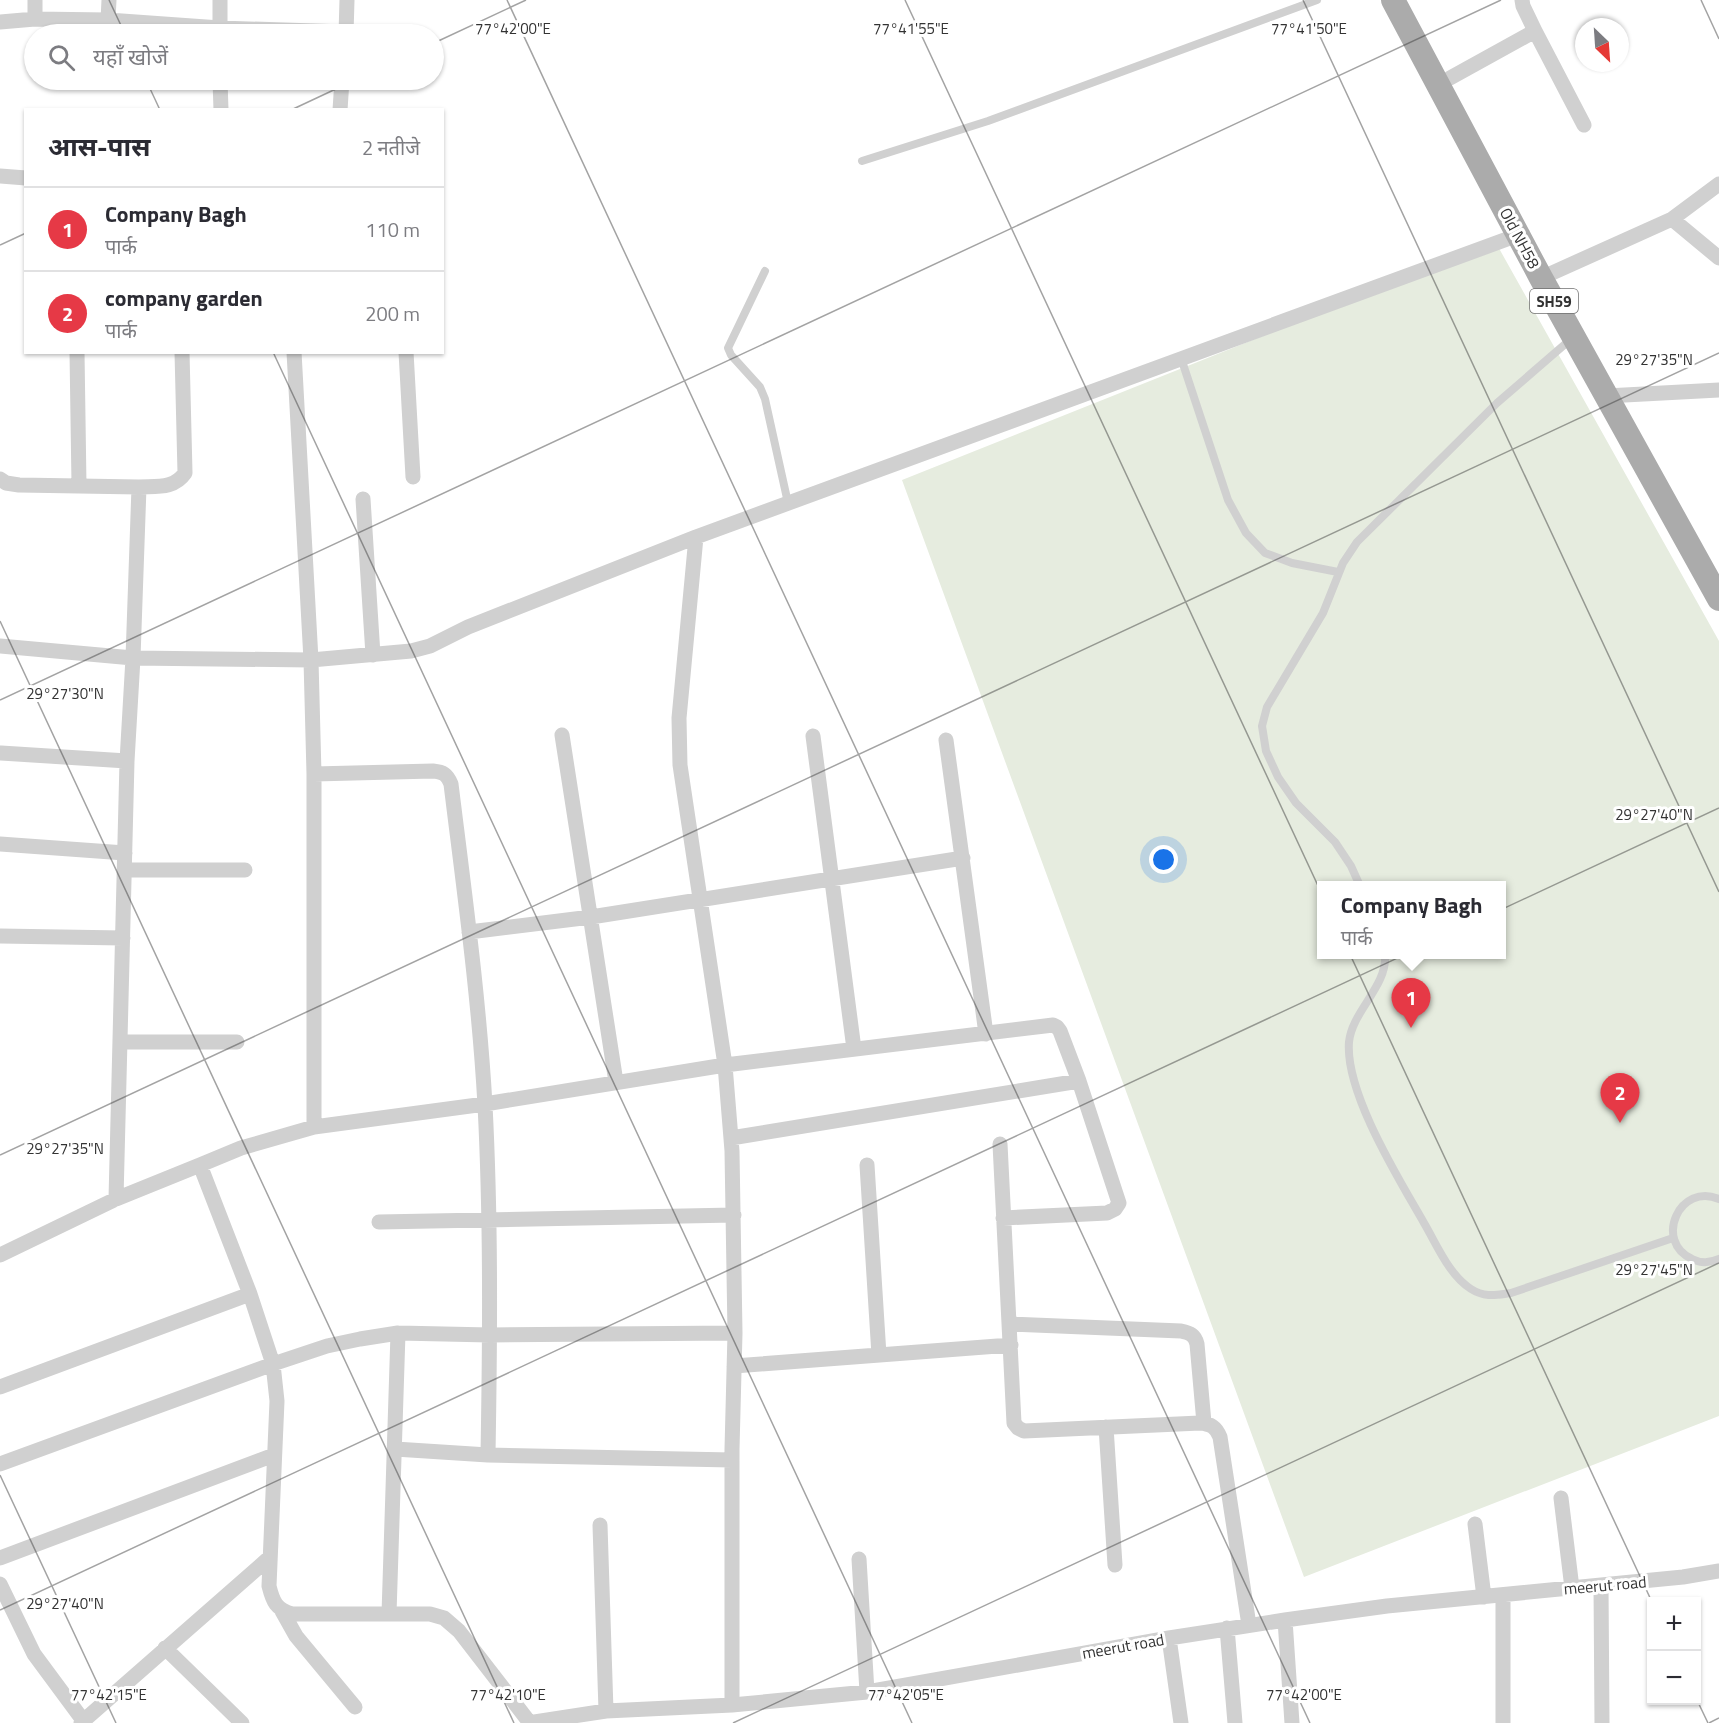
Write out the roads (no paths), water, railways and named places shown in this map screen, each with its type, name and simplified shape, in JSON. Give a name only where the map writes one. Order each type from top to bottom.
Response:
[{"type":"main road","name":"Old NH58","points":[[1393,0],[1452,92],[1614,395],[1719,599]]},
{"type":"main road","name":"Old NH58","points":[[1408,0],[1518,235],[1548,275],[1573,337],[1614,395],[1719,571]]},
{"type":"street","points":[[34,0],[34,19]]},
{"type":"street","points":[[108,20],[109,0]]},
{"type":"street","points":[[220,0],[220,24]]},
{"type":"street","points":[[346,24],[347,0]]},
{"type":"street","points":[[1522,0],[1535,31],[1584,124]]},
{"type":"street","points":[[0,22],[34,19],[108,20],[149,24]]},
{"type":"street","points":[[1452,92],[1535,31]]},
{"type":"street","points":[[220,90],[221,108]]},
{"type":"street","points":[[340,108],[341,90]]},
{"type":"street","points":[[0,176],[24,178]]},
{"type":"street","points":[[1548,275],[1672,219],[1719,184]]},
{"type":"street","points":[[1672,219],[1719,258]]},
{"type":"street","points":[[0,645],[134,658],[311,660],[411,651],[430,646],[468,627],[696,537],[1518,235]]},
{"type":"street","points":[[77,354],[79,485]]},
{"type":"street","points":[[0,479],[6,483],[19,485],[139,487],[169,486],[179,481],[184,473],[182,354]]},
{"type":"street","points":[[294,354],[311,660],[314,774],[314,1127]]},
{"type":"street","points":[[406,354],[413,477]]},
{"type":"street","points":[[1614,395],[1719,390]]},
{"type":"street","points":[[116,1199],[127,761],[134,658],[139,487]]},
{"type":"street","points":[[363,499],[374,655]]},
{"type":"street","points":[[696,537],[679,718],[679,742],[680,765],[724,1065],[731,1138],[735,1333],[732,1460],[732,1705]]},
{"type":"street","points":[[562,735],[616,1082]]},
{"type":"street","points":[[813,736],[854,1049]]},
{"type":"street","points":[[946,740],[986,1034]]},
{"type":"street","points":[[1,753],[127,761]]},
{"type":"street","points":[[314,774],[433,771],[443,772],[451,784],[469,932],[485,1104],[490,1335],[488,1455]]},
{"type":"street","points":[[0,844],[125,853]]},
{"type":"street","points":[[469,932],[591,917],[963,858]]},
{"type":"street","points":[[124,870],[245,870]]},
{"type":"street","points":[[0,936],[123,938]]},
{"type":"street","points":[[0,1256],[116,1199],[200,1164],[241,1148],[314,1127],[485,1104],[724,1065],[1046,1025],[1057,1027],[1079,1081],[1119,1203],[1107,1214],[1003,1218]]},
{"type":"street","points":[[120,1042],[237,1042]]},
{"type":"street","points":[[731,1138],[1079,1081]]},
{"type":"street","points":[[1000,1144],[1013,1415],[1018,1428],[1024,1431],[1210,1424],[1217,1430],[1220,1437],[1249,1625]]},
{"type":"street","points":[[200,1164],[250,1294],[273,1364],[277,1401],[269,1558],[269,1586],[273,1603],[282,1611],[296,1635],[355,1707]]},
{"type":"street","points":[[867,1165],[879,1355]]},
{"type":"street","points":[[379,1222],[734,1215]]},
{"type":"street","points":[[0,1387],[250,1294]]},
{"type":"street","points":[[1009,1324],[1191,1334],[1196,1338],[1197,1344],[1204,1423]]},
{"type":"street","points":[[0,1464],[327,1346],[398,1333],[490,1335],[735,1333]]},
{"type":"street","points":[[389,1614],[398,1333]]},
{"type":"street","points":[[734,1366],[1011,1345]]},
{"type":"street","points":[[1106,1427],[1115,1565]]},
{"type":"street","points":[[394,1449],[488,1455],[732,1460]]},
{"type":"street","points":[[0,1558],[274,1455]]},
{"type":"street","points":[[1561,1498],[1572,1588]]},
{"type":"street","points":[[1475,1524],[1484,1597]]},
{"type":"street","points":[[600,1525],[606,1711]]},
{"type":"street","points":[[0,1584],[34,1654],[83,1722],[269,1558]]},
{"type":"street","points":[[859,1559],[867,1692]]},
{"type":"street","name":"meerut road","points":[[529,1723],[606,1711],[732,1705],[867,1692],[1227,1628],[1387,1606],[1683,1577],[1719,1571]]},
{"type":"street","points":[[1601,1585],[1602,1723]]},
{"type":"street","points":[[1503,1595],[1503,1723]]},
{"type":"street","points":[[282,1611],[302,1615],[430,1614],[444,1618],[452,1623],[529,1723]]},
{"type":"street","points":[[1286,1620],[1292,1723]]},
{"type":"street","points":[[1227,1628],[1235,1723]]},
{"type":"street","points":[[1169,1638],[1181,1723]]},
{"type":"street","points":[[165,1648],[242,1723]]},
{"type":"lane","points":[[862,161],[1031,105],[1317,0]]},
{"type":"lane","points":[[765,271],[728,348],[730,355],[760,387],[765,399],[788,503]]},
{"type":"lane","points":[[1358,881],[1335,842],[1296,802],[1278,777],[1266,751],[1262,726],[1267,707],[1323,614],[1338,572],[1357,542],[1497,403],[1573,337]]},
{"type":"lane","points":[[1181,358],[1228,500],[1246,533],[1265,553],[1292,564],[1338,572]]},
{"type":"lane","points":[[1386,959],[1377,984],[1358,1016],[1349,1041],[1351,1070],[1385,1156],[1446,1261],[1459,1279],[1471,1289],[1487,1297],[1511,1293],[1673,1238]]},
{"type":"lane","points":[[1719,1199],[1702,1196],[1691,1199],[1675,1215],[1672,1226],[1673,1238],[1685,1255],[1705,1262],[1719,1259]]},
{"type":"place","name":"Company Bagh","points":[[1411,1028]]},
{"type":"place","name":"company garden","points":[[1620,1123]]}]
